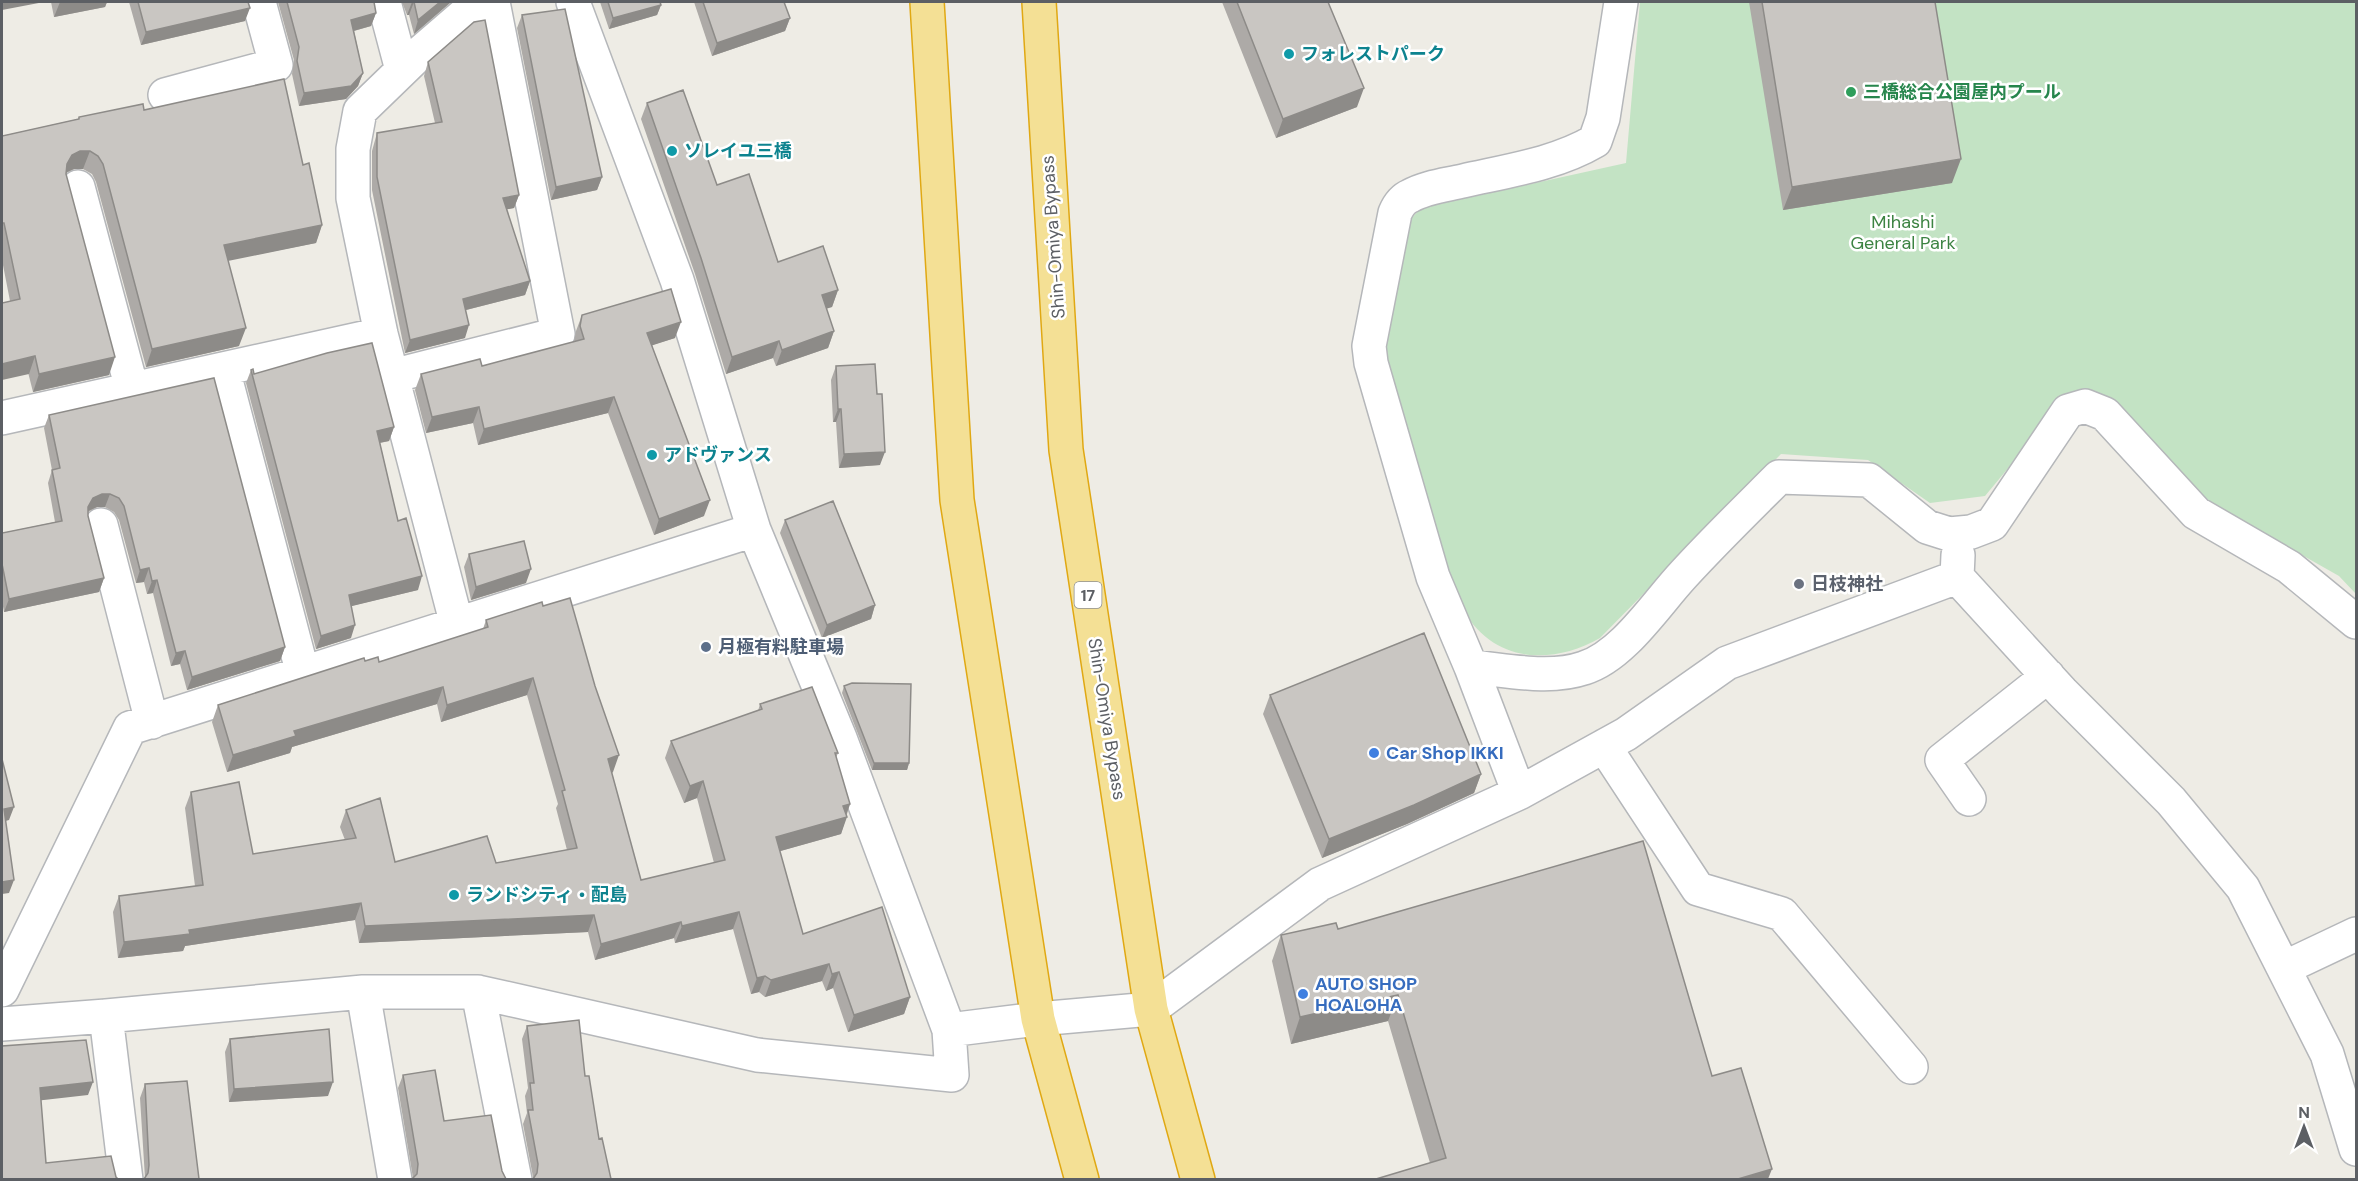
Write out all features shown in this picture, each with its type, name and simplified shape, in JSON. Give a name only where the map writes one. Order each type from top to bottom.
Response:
[{"type":"highway","points":[[927,2],[957,500],[1038,1019],[1082,1179]]},
{"type":"highway","name":"Shin-Omiya Bypass","points":[[1039,2],[1066,450],[1151,1009],[1198,1179]]},
{"type":"street","points":[[165,95],[276,65],[259,2]]},
{"type":"street","points":[[384,2],[402,70]]},
{"type":"street","points":[[457,625],[381,334],[353,198],[353,149],[360,111],[402,70],[479,2]]},
{"type":"street","points":[[392,376],[558,334],[493,2]]},
{"type":"street","points":[[2,1024],[363,992],[478,992],[757,1055],[952,1075],[950,1030],[840,738],[754,530],[677,280],[573,2]]},
{"type":"street","points":[[1519,794],[1434,577],[1371,363],[1369,346],[1395,213],[1398,206],[1408,196],[1426,189],[1523,167],[1579,150],[1595,141],[1603,118],[1621,2]]},
{"type":"street","points":[[78,187],[132,390]]},
{"type":"street","points":[[2,418],[381,334]]},
{"type":"street","points":[[223,369],[303,674]]},
{"type":"street","points":[[1471,667],[1544,673],[1566,672],[1587,668],[1615,651],[1684,574],[1779,477],[1869,480],[1927,527],[1949,534],[1971,532],[1992,524],[2068,411],[2085,406],[2105,414],[2196,513],[2289,567],[2356,622]]},
{"type":"street","points":[[101,525],[152,722]]},
{"type":"street","points":[[2,990],[130,728],[754,530]]},
{"type":"street","points":[[1959,533],[1957,577],[2048,676],[2171,801],[2243,888],[2327,1054],[2356,1149]]},
{"type":"street","points":[[950,1030],[1151,1009],[1320,884],[1519,794],[1626,734],[1727,663],[1957,577]]},
{"type":"street","points":[[1969,799],[1942,759],[2048,676]]},
{"type":"street","points":[[1604,746],[1698,889],[1782,914],[1911,1067]]},
{"type":"street","points":[[2284,968],[2356,934]]},
{"type":"street","points":[[363,992],[395,1179]]},
{"type":"street","points":[[478,992],[515,1179]]},
{"type":"street","points":[[106,1016],[126,1179]]},
{"type":"green space","name":"Mihashi General Park","points":[[1640,2],[2356,2],[2356,594],[2339,576],[2206,501],[2063,402],[1985,496],[1930,503],[1868,460],[1781,454],[1600,638],[1561,653],[1541,655],[1522,654],[1504,648],[1487,638],[1473,624],[1461,605],[1419,481],[1384,351],[1406,224],[1421,208],[1626,163]]},
{"type":"building","points":[[138,2],[248,2],[250,8],[146,32]]},
{"type":"building","points":[[287,2],[374,2],[376,13],[351,20],[363,73],[351,86],[304,93],[297,61],[299,47]]},
{"type":"building","points":[[414,2],[440,2],[418,20]]},
{"type":"building","points":[[608,2],[660,2],[661,5],[613,18]]},
{"type":"building","points":[[703,2],[784,2],[790,18],[717,43]]},
{"type":"building","name":"フォレストパーク","points":[[1237,2],[1328,2],[1364,88],[1283,119]]},
{"type":"building","name":"三橋総合公園屋内プール","points":[[1762,2],[1935,2],[1961,159],[1792,187]]},
{"type":"building","points":[[565,9],[602,177],[556,187],[522,15]]},
{"type":"building","points":[[485,20],[519,195],[503,198],[530,281],[463,299],[469,325],[410,340],[377,177],[377,133],[442,122],[428,62],[474,22]]},
{"type":"building","points":[[284,79],[303,165],[309,163],[322,225],[224,245],[246,328],[152,349],[103,164],[98,156],[90,151],[80,151],[72,155],[67,164],[66,174],[115,357],[39,374],[35,356],[2,364],[2,303],[20,299],[4,223],[2,223],[2,136],[143,104],[144,110]]},
{"type":"building","points":[[683,90],[717,185],[749,174],[778,262],[823,246],[838,290],[822,295],[834,331],[782,350],[779,341],[732,357],[701,258],[647,103]]},
{"type":"building","points":[[671,289],[681,322],[647,333],[710,500],[659,519],[614,397],[484,429],[479,407],[432,417],[421,374],[480,359],[482,366],[584,339],[580,326],[582,315]]},
{"type":"building","points":[[372,343],[394,427],[377,431],[398,521],[406,518],[422,576],[349,595],[355,625],[321,636],[251,370],[253,369],[254,374]]},
{"type":"building","points":[[875,364],[877,394],[882,394],[885,452],[844,454],[841,409],[838,409],[836,366]]},
{"type":"building","points":[[214,378],[285,647],[192,677],[185,651],[176,653],[157,580],[152,581],[149,568],[140,570],[124,506],[119,498],[110,494],[102,494],[93,498],[88,507],[88,516],[104,578],[9,599],[2,564],[2,533],[62,521],[52,470],[60,468],[49,415]]},
{"type":"building","points":[[833,501],[875,605],[827,625],[785,520]]},
{"type":"building","points":[[524,541],[531,569],[476,587],[469,554]]},
{"type":"building","points":[[570,598],[595,686],[619,755],[608,759],[641,880],[725,860],[703,781],[690,786],[671,741],[762,709],[760,704],[812,687],[838,753],[835,753],[850,804],[843,806],[847,817],[776,837],[803,934],[882,907],[910,997],[854,1015],[839,972],[832,974],[829,964],[771,980],[765,976],[757,978],[739,912],[682,926],[681,922],[601,944],[594,915],[365,926],[361,903],[189,930],[190,934],[124,942],[119,896],[203,885],[191,792],[239,782],[253,854],[356,838],[346,810],[380,798],[395,862],[487,836],[496,863],[577,848],[562,791],[565,790],[533,678],[447,705],[443,687],[294,731],[296,736],[233,755],[218,705],[364,658],[365,661],[378,657],[379,662],[488,627],[486,620],[542,602],[543,606]]},
{"type":"building","points":[[1424,633],[1481,774],[1414,805],[1329,839],[1270,695]]},
{"type":"building","points":[[852,683],[911,684],[909,763],[874,763],[844,686]]},
{"type":"building","points":[[2,759],[14,807],[4,809],[14,880],[2,882]]},
{"type":"building","points":[[1643,841],[1712,1076],[1741,1068],[1772,1169],[1738,1179],[1376,1179],[1446,1158],[1398,995],[1300,1017],[1281,935],[1336,923],[1338,929]]},
{"type":"building","points":[[579,1020],[585,1076],[589,1076],[599,1139],[602,1138],[611,1179],[533,1179],[537,1173],[538,1164],[528,1110],[533,1110],[530,1083],[534,1083],[527,1026]]},
{"type":"building","points":[[329,1029],[333,1082],[234,1089],[230,1039]]},
{"type":"building","points":[[86,1040],[93,1082],[40,1088],[46,1163],[111,1156],[118,1179],[2,1179],[2,1046]]},
{"type":"building","points":[[435,1070],[444,1121],[491,1115],[502,1171],[506,1179],[412,1179],[417,1174],[418,1164],[403,1075]]},
{"type":"building","points":[[187,1081],[199,1179],[144,1179],[149,1165],[145,1084]]},
{"type":"place","name":"フォレストパーク","points":[[1289,54]]},
{"type":"place","name":"三橋総合公園屋内プール","points":[[1851,92]]},
{"type":"place","name":"ソレイユ三橋","points":[[672,151]]},
{"type":"place","name":"アドヴァンス","points":[[652,455]]},
{"type":"place","name":"日枝神社","points":[[1799,584]]},
{"type":"place","name":"月極有料駐車場","points":[[706,647]]},
{"type":"place","name":"Car Shop IKKI","points":[[1374,753]]},
{"type":"place","name":"ランドシティ・配島","points":[[454,895]]},
{"type":"place","name":"AUTO SHOP HOALOHA","points":[[1303,994]]}]
